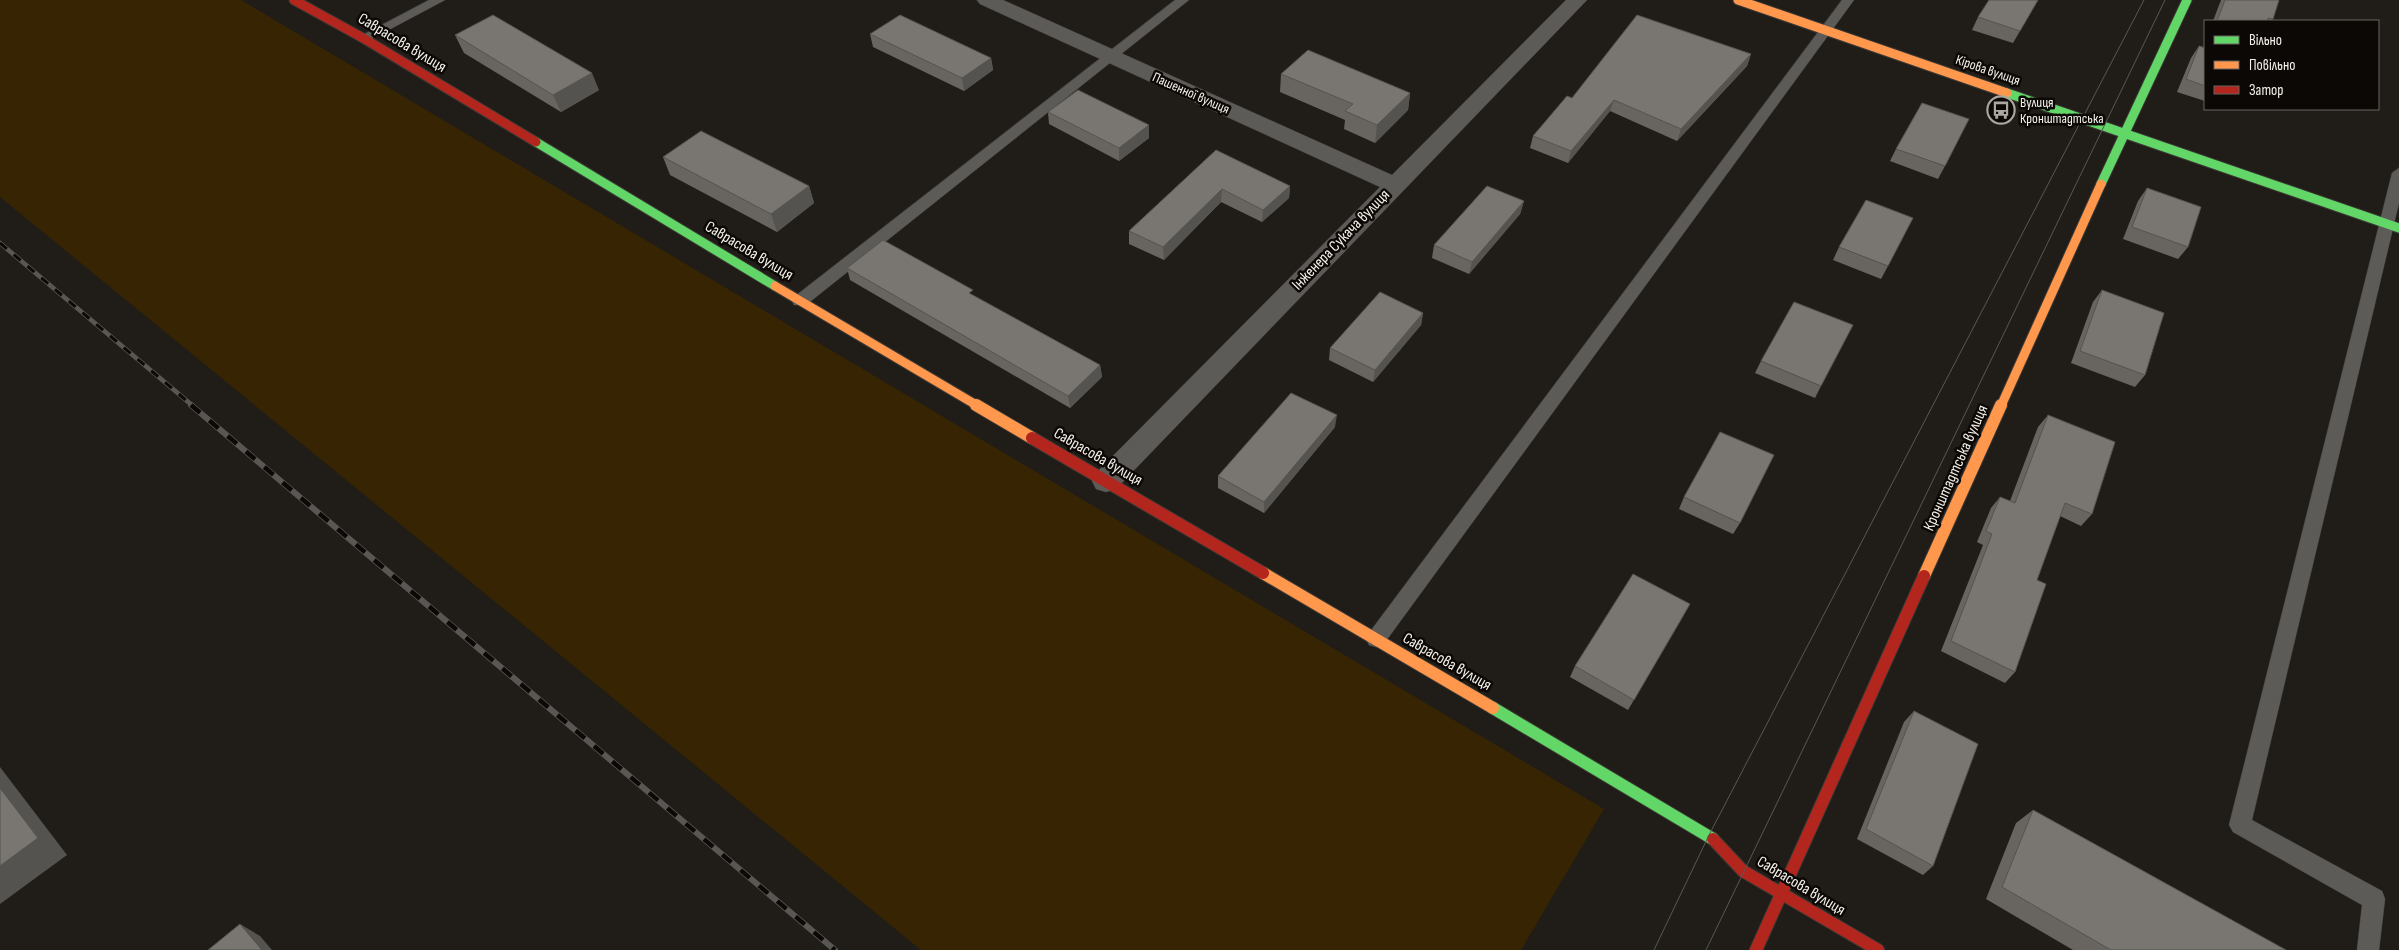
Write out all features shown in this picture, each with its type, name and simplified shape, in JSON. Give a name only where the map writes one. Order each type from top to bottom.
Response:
[{"type":"street","name":"Саврасова вулиця","points":[[294,0],[363,38],[800,301],[1709,835],[1743,871],[1878,950]]},
{"type":"street","name":"Пашенної вулиця","points":[[987,0],[1395,185]]},
{"type":"street","name":"Інженера Сукача вулиця","points":[[1106,481],[1577,0]]},
{"type":"street","name":"Кірова вулиця","points":[[1738,0],[2393,225]]},
{"type":"street","name":"Кронштадтська вулиця","points":[[1756,950],[2124,132],[2187,0]]},
{"type":"lane","points":[[363,38],[439,0]]},
{"type":"lane","points":[[800,301],[1109,56],[1183,0]]},
{"type":"lane","points":[[1376,640],[1848,0]]},
{"type":"lane","points":[[2368,950],[2374,898],[2240,825],[2393,225],[2399,173]]},
{"type":"shaded area","points":[[0,0],[241,0],[1604,809],[1521,950],[921,950],[0,197]]},
{"type":"building","points":[[1989,0],[2038,0],[2020,31],[1978,17]]},
{"type":"building","points":[[2225,0],[2279,0],[2273,19],[2217,20]]},
{"type":"building","points":[[493,15],[592,73],[553,95],[455,35]]},
{"type":"building","points":[[900,15],[991,58],[962,78],[870,34]]},
{"type":"building","points":[[1637,15],[1751,54],[1681,129],[1614,100],[1571,151],[1533,136],[1567,96],[1572,98]]},
{"type":"building","points":[[2199,46],[2204,48],[2204,86],[2186,79]]},
{"type":"building","points":[[1308,50],[1410,93],[1377,125],[1345,111],[1353,104],[1281,74]]},
{"type":"building","points":[[1078,90],[1149,125],[1119,148],[1048,112]]},
{"type":"building","points":[[1922,103],[1969,119],[1945,166],[1896,149]]},
{"type":"building","points":[[701,131],[809,186],[771,214],[663,157]]},
{"type":"building","points":[[1216,150],[1290,186],[1263,210],[1222,189],[1163,247],[1129,231]]},
{"type":"building","points":[[1487,186],[1524,201],[1472,262],[1434,245]]},
{"type":"building","points":[[2147,188],[2201,207],[2188,247],[2132,227]]},
{"type":"building","points":[[1866,200],[1913,218],[1888,266],[1839,247]]},
{"type":"building","points":[[883,240],[973,290],[969,293],[1100,365],[1068,396],[847,268]]},
{"type":"building","points":[[2102,290],[2164,313],[2145,375],[2080,351]]},
{"type":"building","points":[[1380,292],[1423,313],[1375,370],[1330,348]]},
{"type":"building","points":[[1794,302],[1853,325],[1821,386],[1761,361]]},
{"type":"building","points":[[1291,393],[1337,415],[1264,502],[1218,476]]},
{"type":"building","points":[[2048,415],[2115,442],[2092,514],[2065,503],[2037,580],[2046,584],[2015,672],[1951,641],[1992,534],[1986,531],[2000,497],[2015,503]]},
{"type":"building","points":[[1720,432],[1774,455],[1740,523],[1684,497]]},
{"type":"building","points":[[1633,574],[1690,604],[1634,700],[1575,666]]},
{"type":"building","points":[[1914,711],[1978,744],[1933,866],[1866,829]]},
{"type":"building","points":[[0,788],[38,838],[0,866]]},
{"type":"building","points":[[2033,810],[2286,950],[2111,950],[2002,887]]},
{"type":"building","points":[[240,924],[262,950],[208,950]]},
{"type":"tram line","points":[[1654,950],[1709,835],[2144,0]]},
{"type":"tram line","points":[[1706,950],[2165,0]]},
{"type":"railway","points":[[0,243],[193,406]]},
{"type":"railway","points":[[191,405],[835,950]]},
{"type":"traffic: fast","points":[[2101,184],[2187,0]]},
{"type":"traffic: fast","points":[[2007,93],[2399,228]]},
{"type":"traffic: fast","points":[[536,142],[775,286]]},
{"type":"traffic: fast","points":[[1493,708],[1713,839]]},
{"type":"traffic: slow","points":[[1738,0],[2007,93]]},
{"type":"traffic: slow","points":[[1924,576],[2101,184]]},
{"type":"traffic: slow","points":[[775,286],[1032,438]]},
{"type":"traffic: slow","points":[[1263,573],[1493,708]]},
{"type":"traffic: jam","points":[[294,0],[363,38],[536,142]]},
{"type":"traffic: jam","points":[[1032,438],[1263,573]]},
{"type":"traffic: jam","points":[[1756,950],[1924,576]]},
{"type":"traffic: jam","points":[[1713,839],[1743,871],[1878,950]]},
{"type":"place","name":"Вулиця Кронштадтська","points":[[2001,110]]}]
